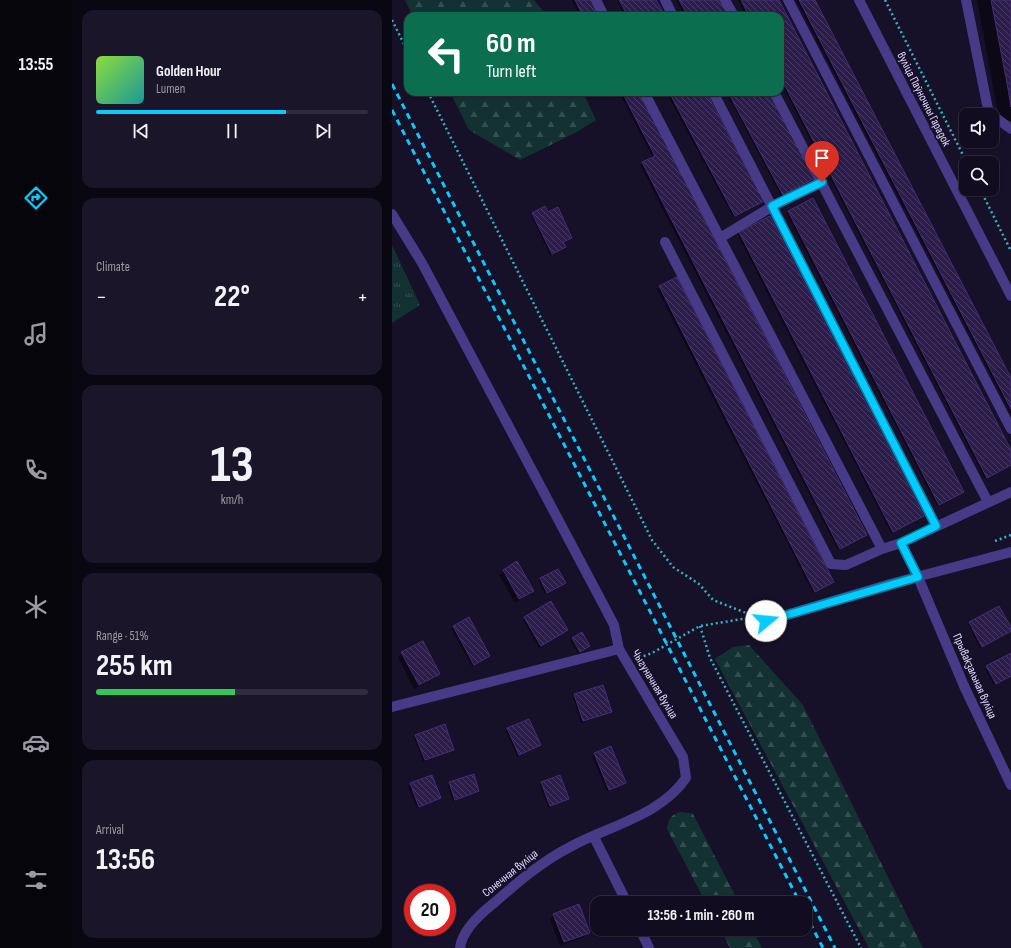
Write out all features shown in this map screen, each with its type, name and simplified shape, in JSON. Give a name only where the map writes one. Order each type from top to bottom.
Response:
[{"type":"street","points":[[596,0],[602,12]]},
{"type":"street","points":[[665,0],[672,12]]},
{"type":"street","points":[[725,0],[732,12]]},
{"type":"street","points":[[788,0],[1011,429]]},
{"type":"street","name":"вуліца Паўночны Гарадок","points":[[859,0],[1011,296]]},
{"type":"street","points":[[966,0],[988,108]]},
{"type":"street","points":[[646,96],[882,549]]},
{"type":"street","points":[[715,96],[936,526]]},
{"type":"street","points":[[776,96],[988,502]]},
{"type":"street","points":[[999,120],[1011,129]]},
{"type":"street","points":[[720,238],[772,206],[822,182]]},
{"type":"street","points":[[392,214],[422,263],[604,604],[614,625],[619,649]]},
{"type":"street","points":[[665,242],[831,564],[846,566],[882,549],[901,543],[1011,492]]},
{"type":"street","name":"Прывакзальная вуліца","points":[[901,543],[918,577],[964,686],[1011,785]]},
{"type":"street","points":[[766,621],[1011,552]]},
{"type":"street","name":"Чыгуначная вуліца","points":[[392,707],[619,649],[682,757],[686,778],[677,792],[652,808],[594,837]]},
{"type":"street","points":[[594,837],[624,896]]},
{"type":"street","name":"Сонечная вуліца","points":[[460,948],[461,940],[478,916],[538,865],[571,846],[594,837]]},
{"type":"street","points":[[643,936],[649,948]]},
{"type":"path","points":[[885,0],[963,156]]},
{"type":"path","points":[[392,20],[404,44]]},
{"type":"path","points":[[430,96],[652,540],[673,567],[699,584],[713,600],[756,617],[700,626],[652,653],[626,663]]},
{"type":"path","points":[[984,196],[1011,251]]},
{"type":"path","points":[[700,626],[710,658],[861,948]]},
{"type":"green space","points":[[405,0],[534,0],[544,12],[411,12]]},
{"type":"green space","points":[[452,96],[585,96],[596,120],[577,132],[520,160],[469,130]]},
{"type":"green space","points":[[392,245],[420,305],[392,323]]},
{"type":"green space","points":[[749,645],[803,705],[923,948],[869,948],[715,659],[733,647]]},
{"type":"green space","points":[[682,812],[693,814],[735,896],[702,896],[667,829],[671,817]]},
{"type":"green space","points":[[724,936],[756,936],[762,948],[730,948]]},
{"type":"building","points":[[575,0],[591,0],[598,12],[581,12]]},
{"type":"building","points":[[619,0],[656,0],[663,12],[626,12]]},
{"type":"building","points":[[679,0],[722,0],[729,12],[686,12]]},
{"type":"building","points":[[741,0],[779,0],[1011,450],[1011,465],[987,478],[784,84],[784,12],[747,12]]},
{"type":"building","points":[[799,0],[815,0],[1011,378],[1011,409]]},
{"type":"building","points":[[991,0],[1011,0],[1011,107],[1007,83]]},
{"type":"building","points":[[624,96],[641,96],[867,535],[840,549],[642,162],[655,156]]},
{"type":"building","points":[[671,96],[708,96],[764,201],[735,216]]},
{"type":"building","points":[[730,96],[773,96],[817,177],[783,195]]},
{"type":"building","points":[[813,198],[964,492],[939,505],[788,211]]},
{"type":"building","points":[[545,206],[548,212],[558,207],[572,238],[563,242],[566,247],[552,254],[532,213]]},
{"type":"building","points":[[770,216],[924,516],[893,532],[739,232]]},
{"type":"building","points":[[677,277],[834,582],[815,592],[659,286]]},
{"type":"building","points":[[517,561],[534,591],[519,599],[503,570]]},
{"type":"building","points":[[558,569],[566,583],[547,593],[540,578]]},
{"type":"building","points":[[551,601],[568,630],[541,646],[524,617]]},
{"type":"building","points":[[999,606],[1011,627],[1011,631],[982,647],[969,622]]},
{"type":"building","points":[[469,617],[490,656],[474,665],[453,626]]},
{"type":"building","points":[[582,632],[590,646],[580,652],[572,638]]},
{"type":"building","points":[[423,641],[440,674],[419,685],[401,652]]},
{"type":"building","points":[[1011,653],[1011,676],[996,684],[986,666]]},
{"type":"building","points":[[603,685],[612,712],[583,721],[574,694]]},
{"type":"building","points":[[529,719],[541,745],[519,755],[507,728]]},
{"type":"building","points":[[445,724],[454,750],[425,760],[415,735]]},
{"type":"building","points":[[611,746],[626,783],[609,790],[594,753]]},
{"type":"building","points":[[474,774],[479,791],[455,800],[449,782]]},
{"type":"building","points":[[432,775],[441,798],[419,807],[410,783]]},
{"type":"building","points":[[560,775],[569,799],[550,806],[541,782]]},
{"type":"building","points":[[579,904],[590,933],[564,942],[553,914]]},
{"type":"railway","points":[[392,84],[835,948]]},
{"type":"railway","points":[[392,110],[796,896]]},
{"type":"railway","points":[[812,927],[823,948]]},
{"type":"route","points":[[766,621],[918,577],[901,543],[936,526],[772,206],[822,182]]}]
